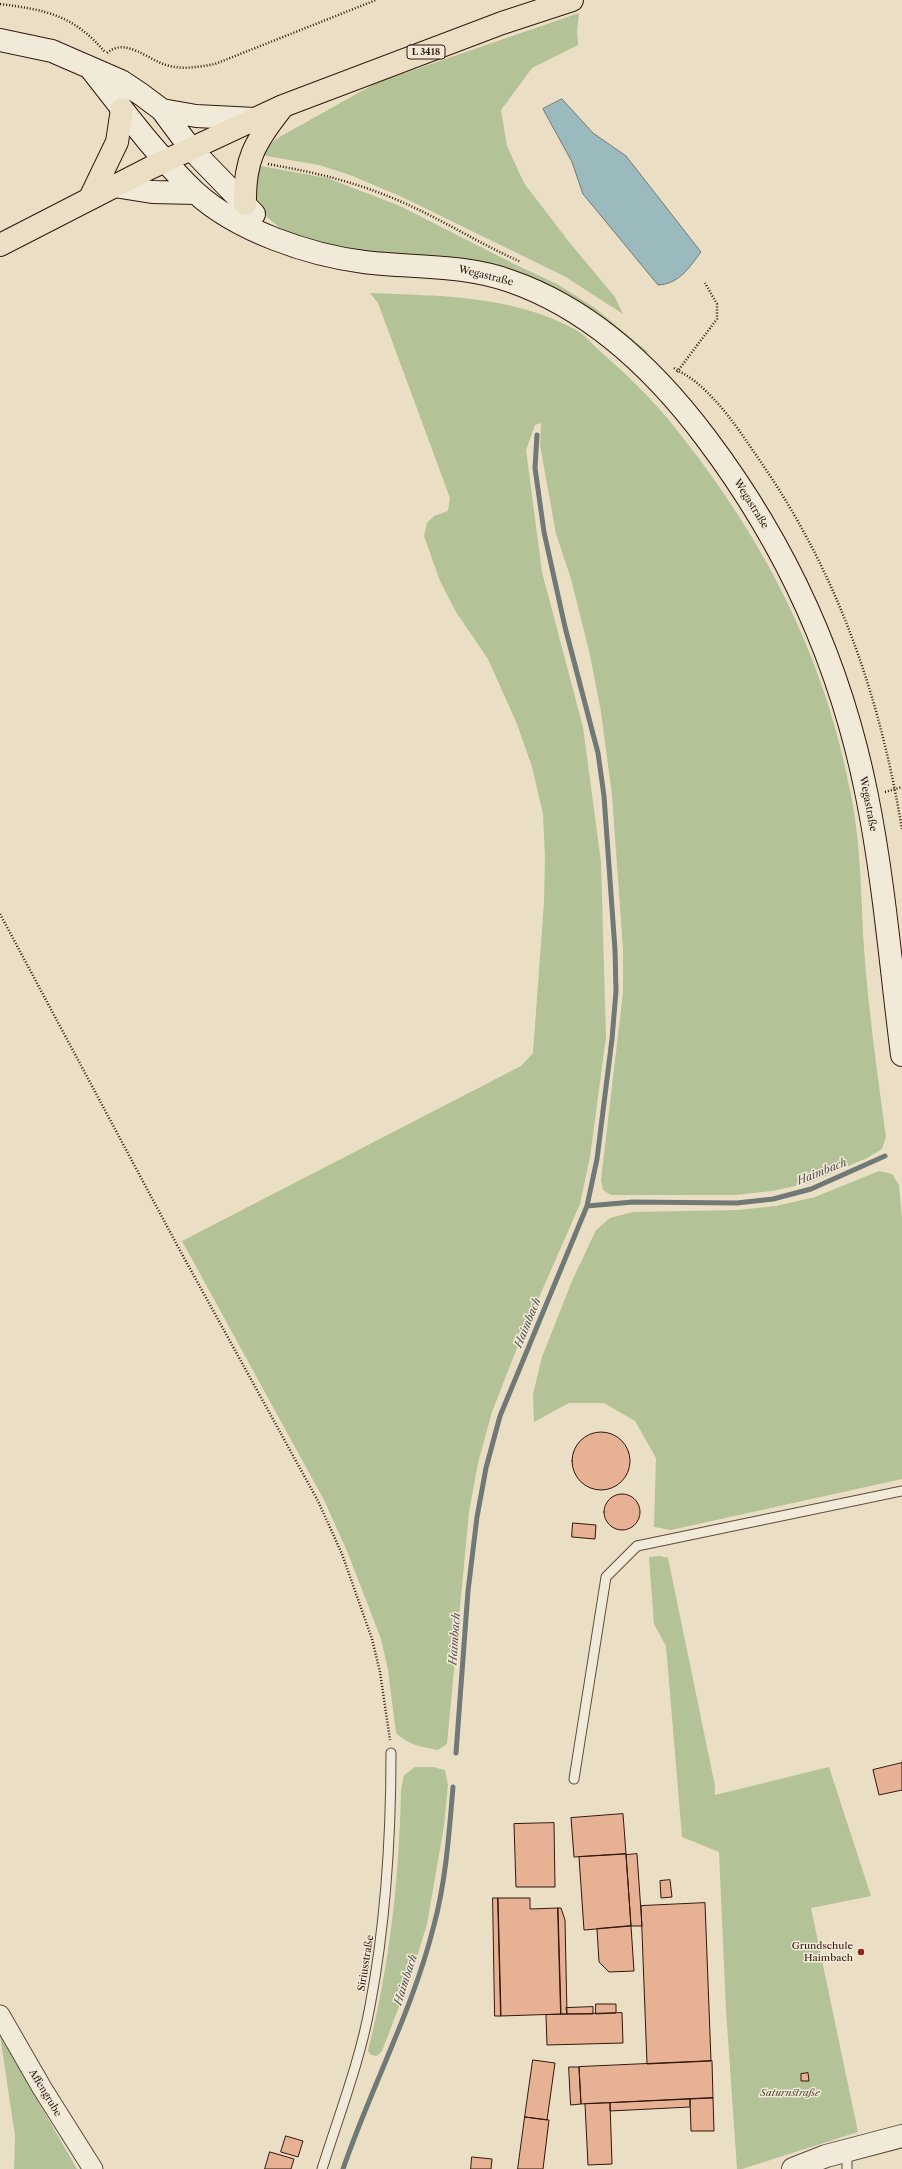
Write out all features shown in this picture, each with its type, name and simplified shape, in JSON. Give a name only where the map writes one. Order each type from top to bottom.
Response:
[{"type":"main road","name":"L 3418","points":[[0,245],[191,148],[283,106],[502,22],[572,0]]},
{"type":"main road","points":[[0,40],[52,51],[120,81],[162,110],[196,116],[255,119]]},
{"type":"main road","name":"Wegastraße","points":[[91,69],[122,109],[166,161],[196,193],[232,219],[296,248],[333,258],[370,263],[448,267],[485,274],[521,285],[562,304],[590,321],[624,349],[665,388],[702,432],[748,498],[790,569],[827,654],[851,729],[867,795],[876,852],[902,1055]]},
{"type":"main road","points":[[245,204],[245,183],[248,160],[262,132],[283,106]]},
{"type":"main road","points":[[90,198],[117,142],[122,109]]},
{"type":"main road","name":"Wegastraße","points":[[162,110],[191,148],[245,204],[275,238]]},
{"type":"main road","points":[[114,186],[152,192],[196,193]]},
{"type":"main road","points":[[792,2169],[847,2160],[902,2136]]},
{"type":"street","name":"Affengrube","points":[[0,2015],[42,2088],[93,2169]]},
{"type":"lane","points":[[574,1779],[606,1577],[637,1546],[902,1491]]},
{"type":"lane","name":"Siriusstraße","points":[[322,2169],[357,2058],[371,2000],[387,1892],[391,1831],[391,1753]]},
{"type":"path","points":[[91,69],[112,49],[122,46],[166,65],[191,67],[215,64],[376,0]]},
{"type":"path","points":[[0,4],[43,11],[62,17],[78,25],[92,37],[107,54]]},
{"type":"path","points":[[265,163],[335,177],[361,185],[403,203],[522,263]]},
{"type":"path","points":[[665,388],[718,319],[717,304],[705,283]]},
{"type":"path","points":[[672,366],[696,382],[738,429],[780,491],[833,590],[858,649],[878,714],[902,829]]},
{"type":"path","points":[[0,914],[177,1245],[318,1501],[344,1561],[372,1639],[387,1712],[391,1753]]},
{"type":"green space","points":[[579,13],[577,31],[578,45],[532,68],[501,110],[507,146],[524,183],[569,242],[615,297],[623,314],[564,276],[402,197],[350,175],[319,165],[260,155],[276,139],[376,83]]},
{"type":"green space","points":[[255,165],[327,178],[400,206],[514,264],[557,284],[595,308],[648,352],[645,354],[559,291],[511,270],[481,262],[337,249],[281,229],[267,217],[258,202],[255,194]]},
{"type":"green space","points":[[370,293],[449,297],[502,304],[552,318],[576,330],[586,337],[636,384],[668,419],[702,462],[760,551],[785,597],[825,694],[840,746],[852,800],[861,883],[867,984],[886,1137],[882,1149],[867,1158],[809,1183],[772,1191],[735,1195],[611,1195],[603,1190],[601,1180],[623,992],[623,949],[612,795],[601,712],[590,655],[571,579],[556,534],[540,445],[541,423],[535,425],[526,450],[542,572],[583,727],[601,862],[606,1037],[590,1157],[580,1204],[519,1343],[492,1412],[478,1463],[469,1512],[447,1744],[438,1750],[410,1743],[396,1733],[388,1670],[381,1639],[347,1551],[324,1500],[182,1241],[521,1066],[533,1053],[544,902],[545,856],[543,814],[532,767],[517,724],[488,659],[456,612],[440,581],[424,536],[427,523],[434,516],[448,511],[450,498],[378,303]]},
{"type":"green space","points":[[879,1171],[892,1174],[899,1185],[902,1219],[902,1479],[671,1530],[654,1527],[656,1458],[635,1421],[604,1403],[569,1403],[534,1422],[533,1394],[542,1357],[572,1281],[596,1230],[610,1218],[633,1212],[738,1210],[776,1206],[815,1197]]},
{"type":"green space","name":"Saturnstraße","points":[[660,1556],[668,1558],[715,1786],[715,1795],[829,1767],[871,1896],[811,1908],[858,2132],[742,2169],[737,2169],[726,2010],[719,1852],[682,1837],[666,1646],[654,1624],[649,1557]]},
{"type":"green space","points":[[415,1767],[433,1767],[445,1770],[448,1785],[444,1826],[427,1924],[413,1970],[382,2051],[377,2056],[371,2055],[368,2051],[388,1954],[398,1856],[401,1790],[404,1775]]},
{"type":"green space","points":[[0,2035],[77,2169],[14,2169],[15,2136]]},
{"type":"water","points":[[562,99],[593,133],[626,156],[701,252],[688,269],[672,282],[658,285],[583,194],[572,162],[543,109]]},
{"type":"building","points":[[595,1432],[607,1432],[622,1440],[630,1455],[630,1467],[622,1482],[607,1490],[595,1490],[580,1482],[572,1467],[572,1455],[580,1440]]},
{"type":"building","points":[[626,1494],[635,1499],[639,1505],[639,1519],[635,1525],[626,1530],[618,1530],[609,1525],[605,1519],[604,1508],[609,1499],[615,1495]]},
{"type":"building","points":[[573,1523],[596,1525],[595,1539],[572,1537]]},
{"type":"building","points":[[902,1763],[902,1790],[879,1795],[873,1770]]},
{"type":"building","points":[[623,1814],[626,1854],[574,1857],[571,1818]]},
{"type":"building","points":[[554,1823],[555,1887],[516,1887],[514,1824]]},
{"type":"building","points":[[626,1854],[631,1926],[584,1930],[579,1857]]},
{"type":"building","points":[[637,1854],[642,1926],[631,1926],[626,1855]]},
{"type":"building","points":[[670,1880],[672,1897],[661,1898],[660,1881]]},
{"type":"building","points":[[493,1898],[498,1898],[501,2016],[495,2016]]},
{"type":"building","points":[[498,1898],[530,1898],[530,1909],[558,1908],[561,2014],[501,2016]]},
{"type":"building","points":[[705,1903],[711,2061],[647,2064],[641,1906]]},
{"type":"building","points":[[558,1908],[561,1908],[565,1920],[567,2014],[561,2014]]},
{"type":"building","points":[[631,1926],[634,1971],[609,1972],[599,1962],[597,1929]]},
{"type":"building","points":[[596,2004],[616,2004],[616,2013],[596,2014]]},
{"type":"building","points":[[593,2007],[593,2014],[567,2014],[566,2008]]},
{"type":"building","points":[[622,2013],[623,2043],[547,2045],[546,2015]]},
{"type":"building","points":[[533,2060],[555,2063],[547,2120],[525,2117]]},
{"type":"building","points":[[712,2061],[713,2098],[581,2104],[579,2067]]},
{"type":"building","points":[[569,2067],[579,2067],[581,2104],[571,2105]]},
{"type":"building","points":[[808,2073],[809,2081],[801,2081],[801,2074]]},
{"type":"building","points":[[713,2098],[714,2131],[691,2131],[690,2099]]},
{"type":"building","points":[[690,2099],[690,2107],[610,2111],[610,2103]]},
{"type":"building","points":[[610,2103],[612,2164],[588,2165],[585,2104]]},
{"type":"building","points":[[525,2117],[549,2120],[543,2169],[518,2169]]},
{"type":"building","points":[[286,2136],[303,2141],[298,2157],[281,2152]]},
{"type":"building","points":[[270,2152],[294,2159],[291,2169],[265,2169]]},
{"type":"building","points":[[472,2157],[492,2159],[491,2169],[471,2169]]},
{"type":"waterway","points":[[537,435],[535,468],[544,532],[565,627],[598,753],[604,796],[615,950],[616,991],[612,1039],[597,1159],[587,1206]]},
{"type":"waterway","name":"Haimbach","points":[[456,1753],[468,1591],[477,1517],[486,1468],[500,1416],[587,1206],[633,1202],[737,1203],[773,1199],[811,1189],[885,1156]]},
{"type":"waterway","name":"Haimbach","points":[[343,2169],[415,1987],[425,1957],[434,1925],[441,1891],[453,1787]]},
{"type":"place","name":"Grundschule Haimbach","points":[[861,1952]]}]
